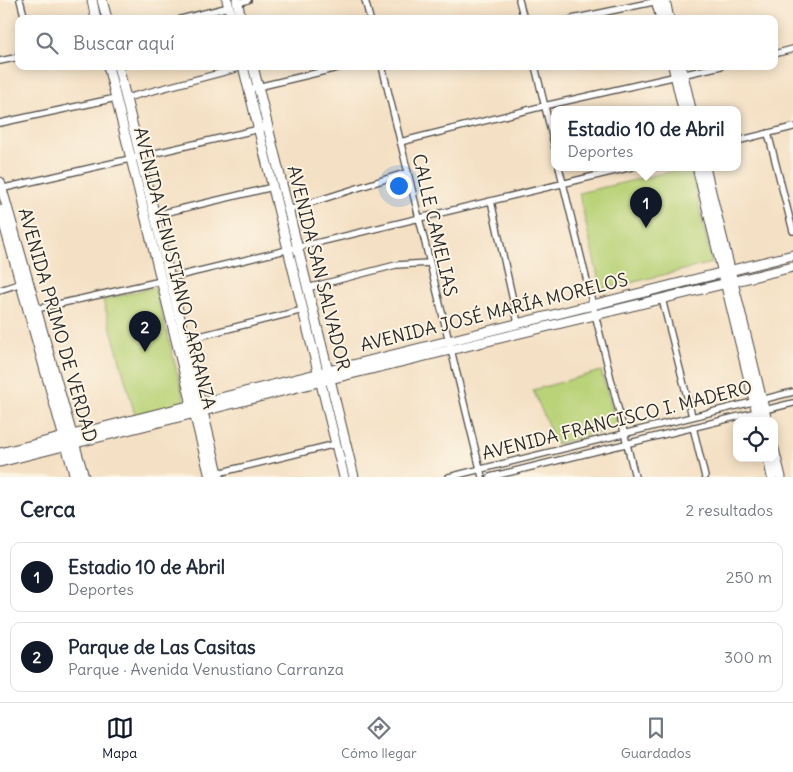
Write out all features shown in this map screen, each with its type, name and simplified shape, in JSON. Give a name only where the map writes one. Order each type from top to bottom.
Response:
[{"type":"street","points":[[20,0],[24,15]]},
{"type":"street","points":[[92,0],[95,15]]},
{"type":"street","points":[[102,0],[106,15]]},
{"type":"street","points":[[240,15],[237,1],[248,0]]},
{"type":"street","points":[[365,0],[369,15]]},
{"type":"street","points":[[520,0],[523,15]]},
{"type":"street","points":[[591,15],[661,0]]},
{"type":"street","points":[[661,0],[661,15]]},
{"type":"street","points":[[661,0],[667,15]]},
{"type":"street","points":[[194,15],[228,4]]},
{"type":"street","points":[[778,53],[793,49]]},
{"type":"street","points":[[0,61],[15,58]]},
{"type":"street","name":"AVENIDA VENUSTIANO CARRANZA","points":[[109,70],[161,281],[216,476]]},
{"type":"street","name":"AVENIDA VENUSTIANO CARRANZA","points":[[119,70],[170,278],[198,408]]},
{"type":"street","points":[[126,98],[234,70]]},
{"type":"street","name":"AVENIDA SAN SALVADOR","points":[[247,70],[288,210],[303,310],[354,477]]},
{"type":"street","points":[[253,88],[329,70]]},
{"type":"street","name":"CALLE CAMELIAS","points":[[383,70],[447,340],[482,477]]},
{"type":"street","points":[[536,70],[551,133]]},
{"type":"street","points":[[400,142],[698,70]]},
{"type":"street","points":[[680,73],[683,106]]},
{"type":"street","points":[[680,73],[690,106]]},
{"type":"street","points":[[0,123],[116,98]]},
{"type":"street","points":[[741,140],[793,127]]},
{"type":"street","points":[[1,187],[131,160],[263,128]]},
{"type":"street","name":"AVENIDA SAN SALVADOR","points":[[263,128],[273,187],[308,288],[336,444],[344,477]]},
{"type":"street","points":[[768,134],[793,231]]},
{"type":"street","points":[[560,171],[635,477]]},
{"type":"street","points":[[170,278],[615,171]]},
{"type":"street","points":[[698,171],[727,272]]},
{"type":"street","points":[[706,171],[729,282],[758,400],[765,417]]},
{"type":"street","points":[[288,210],[408,172]]},
{"type":"street","name":"AVENIDA PRIMO DE VERDAD","points":[[1,187],[24,283],[36,309],[69,440],[76,477]]},
{"type":"street","points":[[155,216],[273,187]]},
{"type":"street","points":[[491,201],[518,323]]},
{"type":"street","name":"AVENIDA PRIMO DE VERDAD","points":[[0,210],[24,283],[69,440],[84,477]]},
{"type":"street","name":"AVENIDA JOSÉ MARÍA MORELOS","points":[[0,453],[69,440],[198,408],[324,376],[447,340],[793,255]]},
{"type":"street","points":[[308,288],[396,265],[429,263]]},
{"type":"street","name":"AVENIDA JOSÉ MARÍA MORELOS","points":[[324,376],[450,350],[793,267]]},
{"type":"street","points":[[36,309],[161,281]]},
{"type":"street","points":[[0,290],[24,283]]},
{"type":"street","points":[[662,299],[692,416]]},
{"type":"street","points":[[192,338],[303,310]]},
{"type":"street","name":"AVENIDA FRANCISCO I. MADERO","points":[[449,477],[793,392]]},
{"type":"street","name":"AVENIDA FRANCISCO I. MADERO","points":[[490,477],[793,403]]},
{"type":"street","points":[[760,417],[761,410]]},
{"type":"street","points":[[693,427],[705,477]]},
{"type":"street","name":"AVENIDA JOSÉ MARÍA MORELOS","points":[[0,462],[69,440]]},
{"type":"street","points":[[216,476],[336,444]]},
{"type":"street","points":[[769,462],[772,477]]},
{"type":"street","points":[[777,462],[781,477]]},
{"type":"green space","points":[[673,171],[691,171],[712,263],[601,290],[579,193]]},
{"type":"green space","points":[[155,287],[185,403],[135,415],[103,300]]},
{"type":"green space","points":[[601,371],[618,428],[556,444],[533,390]]},
{"type":"place","name":"Estadio 10 de Abril","points":[[646,228]]},
{"type":"place","name":"Parque de Las Casitas","points":[[145,352]]}]
